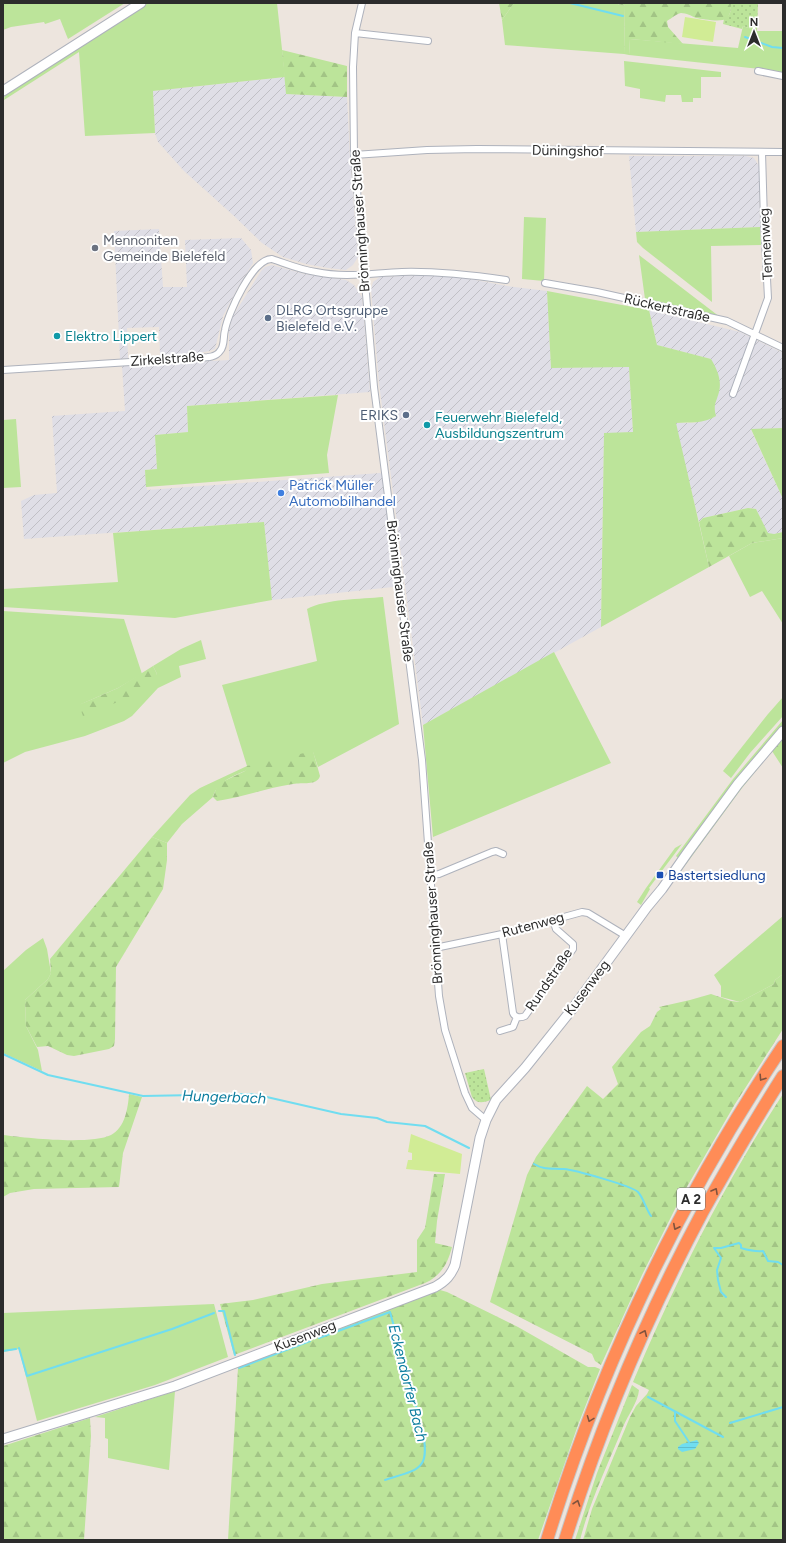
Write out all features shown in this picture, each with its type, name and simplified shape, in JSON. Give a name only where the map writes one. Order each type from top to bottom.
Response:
[{"type":"highway","name":"A 2","points":[[547,1540],[570,1471],[604,1383],[636,1309],[683,1214],[739,1114],[783,1046]]},
{"type":"highway","name":"A 2","points":[[565,1540],[593,1457],[619,1390],[656,1306],[737,1150],[783,1076]]},
{"type":"street","points":[[3,91],[141,3]]},
{"type":"street","name":"Brönninghauser Straße","points":[[362,3],[355,33],[353,67],[354,155],[374,387],[422,760],[440,1007],[449,1045],[468,1100],[475,1111],[486,1120]]},
{"type":"street","points":[[355,33],[428,41]]},
{"type":"street","points":[[758,72],[783,76]]},
{"type":"street","name":"Düningshof","points":[[354,155],[427,150],[477,149],[783,152]]},
{"type":"street","name":"Tennenweg","points":[[734,394],[768,298],[762,152]]},
{"type":"street","name":"Zirkelstraße","points":[[3,370],[210,357],[216,355],[221,351],[228,317],[242,289],[262,261],[267,258],[315,272],[364,275]]},
{"type":"street","points":[[364,275],[432,272],[454,273],[506,280]]},
{"type":"street","name":"Rückertstraße","points":[[545,283],[597,292],[723,320],[783,348]]},
{"type":"street","name":"Kusenweg","points":[[3,1439],[175,1386],[436,1287],[445,1281],[449,1277],[455,1265],[480,1138],[486,1120],[573,1008],[738,784],[783,731]]},
{"type":"street","points":[[431,875],[439,874],[492,852],[499,852],[503,854]]},
{"type":"street","name":"Rutenweg","points":[[435,948],[502,934],[585,911],[626,936]]},
{"type":"street","name":"Rundstraße","points":[[517,1017],[525,1016],[573,949],[572,944],[556,929],[553,920]]},
{"type":"street","name":"Rundstraße","points":[[502,934],[512,1011],[517,1017]]},
{"type":"street","name":"Rundstraße","points":[[500,1031],[513,1027],[517,1017]]},
{"type":"shaded area","points":[[285,77],[287,94],[347,97],[350,159],[358,257],[353,265],[346,270],[306,264],[283,257],[262,243],[184,171],[158,142],[155,133],[153,91]]},
{"type":"shaded area","points":[[629,156],[746,156],[754,158],[759,166],[760,227],[636,232]]},
{"type":"shaded area","points":[[159,229],[163,287],[187,287],[185,240],[241,238],[251,250],[253,263],[238,287],[223,316],[215,349],[200,353],[160,356],[159,327],[127,328],[128,358],[120,359],[114,231]]},
{"type":"shaded area","points":[[272,265],[304,274],[346,280],[354,285],[362,297],[370,392],[187,406],[188,432],[155,435],[157,469],[145,470],[147,490],[380,473],[382,474],[396,584],[393,587],[272,600],[264,522],[24,539],[21,501],[34,495],[57,493],[52,416],[125,411],[122,366],[229,360],[229,330],[233,316],[261,271],[265,267]]},
{"type":"shaded area","points":[[425,275],[454,276],[507,286],[547,291],[551,368],[629,366],[633,432],[604,434],[601,627],[423,725],[379,383],[371,289],[373,282],[380,277]]},
{"type":"shaded area","points":[[649,310],[740,332],[783,353],[783,428],[751,430],[783,499],[783,532],[768,534],[756,509],[748,508],[703,518],[699,522],[675,423],[695,423],[713,408],[719,390],[711,359],[657,345]]},
{"type":"green space","points":[[3,3],[125,3],[68,39],[60,19],[45,24],[44,22],[11,27],[3,30]]},
{"type":"green space","points":[[148,3],[277,3],[285,77],[153,91],[155,133],[85,136],[79,52],[4,100],[5,94]]},
{"type":"green space","points":[[499,3],[514,3],[502,20]]},
{"type":"green space","points":[[514,3],[614,3],[625,6],[624,54],[505,45],[502,20]]},
{"type":"green space","points":[[614,3],[731,3],[731,5],[727,18],[721,20],[696,18],[683,13],[677,14],[667,21],[668,27],[683,44],[630,39],[629,55],[624,54],[625,6]]},
{"type":"green space","points":[[731,3],[758,3],[757,31],[743,26],[742,29],[723,24],[724,19],[730,12]]},
{"type":"green space","points":[[685,17],[716,22],[713,42],[682,37]]},
{"type":"green space","points":[[743,26],[757,31],[783,31],[783,73],[760,69],[629,55],[630,39],[738,48]]},
{"type":"green space","points":[[282,50],[347,66],[347,97],[286,94]]},
{"type":"green space","points":[[624,61],[721,72],[721,77],[701,77],[701,98],[693,98],[693,102],[682,102],[681,95],[666,95],[665,102],[640,98],[640,89],[625,86]]},
{"type":"green space","points":[[524,217],[546,218],[544,281],[522,279]]},
{"type":"green space","points":[[760,227],[761,245],[711,246],[712,302],[643,248],[637,242],[636,232]]},
{"type":"green space","points":[[639,255],[720,317],[645,299]]},
{"type":"green space","points":[[547,291],[649,310],[657,345],[711,359],[719,379],[720,388],[715,406],[716,416],[707,420],[676,423],[709,567],[601,627],[604,433],[633,432],[629,367],[551,368]]},
{"type":"green space","points":[[338,395],[327,455],[329,473],[146,487],[145,470],[157,469],[155,435],[188,432],[187,406]]},
{"type":"green space","points":[[16,419],[21,487],[3,488],[3,420]]},
{"type":"green space","points":[[783,428],[783,499],[751,429]]},
{"type":"green space","points":[[748,508],[756,509],[768,533],[774,534],[783,532],[783,538],[752,543],[709,567],[699,522],[703,518]]},
{"type":"green space","points":[[264,522],[272,600],[175,618],[3,607],[3,589],[118,582],[113,533]]},
{"type":"green space","points":[[783,538],[783,624],[762,591],[750,597],[729,556],[752,543]]},
{"type":"green space","points":[[383,597],[399,724],[318,767],[313,752],[247,769],[221,784],[213,797],[182,824],[167,843],[152,837],[190,795],[200,788],[247,766],[222,685],[317,661],[307,609],[333,601]]},
{"type":"green space","points":[[3,611],[124,619],[142,674],[118,688],[79,705],[157,674],[153,666],[181,649],[201,640],[206,659],[179,666],[181,677],[158,688],[132,716],[124,721],[85,736],[25,752],[3,763]]},
{"type":"green space","points":[[554,652],[611,763],[433,837],[423,725]]},
{"type":"green space","points":[[153,666],[157,674],[130,697],[83,716],[79,705],[118,688]]},
{"type":"green space","points":[[783,697],[783,716],[750,753],[731,778],[723,771]]},
{"type":"green space","points":[[783,720],[783,726],[769,741],[684,853],[678,858],[676,856],[733,779]]},
{"type":"green space","points":[[783,738],[783,768],[772,751]]},
{"type":"green space","points":[[313,751],[320,776],[316,781],[309,783],[297,783],[217,801],[213,797],[218,784],[245,771],[247,766]]},
{"type":"green space","points":[[766,755],[769,755],[742,788],[681,871],[679,869]]},
{"type":"green space","points":[[152,837],[167,843],[167,860],[163,889],[116,967],[114,1046],[109,1049],[74,1056],[67,1055],[48,1046],[37,1047],[26,1026],[25,1000],[48,979],[51,973],[50,959]]},
{"type":"green space","points":[[682,844],[649,888],[650,889],[641,905],[637,902],[646,888],[675,848]]},
{"type":"green space","points":[[783,916],[783,974],[775,980],[774,984],[740,1002],[721,997],[721,986],[714,975]]},
{"type":"green space","points":[[43,938],[47,949],[51,973],[48,979],[25,1000],[26,1026],[38,1050],[42,1071],[3,1053],[3,971],[26,950]]},
{"type":"green space","points":[[783,974],[783,1029],[735,1104],[681,1197],[642,1275],[601,1365],[595,1361],[592,1354],[490,1302],[527,1175],[536,1157],[587,1086],[603,1099],[618,1084],[612,1067],[641,1032],[650,1026],[657,1012],[661,1009],[659,1007],[711,994],[731,1001],[740,1002],[774,984],[775,980]]},
{"type":"green space","points":[[484,1069],[491,1100],[479,1102],[474,1100],[472,1097],[465,1073]]},
{"type":"green space","points":[[129,1094],[142,1097],[123,1153],[119,1187],[34,1189],[10,1193],[3,1197],[3,1135],[58,1140],[89,1140],[102,1138],[111,1135],[120,1128],[127,1111]]},
{"type":"green space","points":[[783,1094],[783,1540],[583,1540],[592,1509],[630,1417],[636,1406],[649,1390],[633,1382],[666,1307],[721,1198],[761,1128]]},
{"type":"green space","points":[[411,1134],[462,1154],[460,1174],[406,1169],[408,1160],[412,1160],[412,1153],[408,1152]]},
{"type":"green space","points":[[434,1174],[445,1174],[435,1243],[452,1247],[446,1264],[440,1273],[425,1283],[234,1355],[220,1304],[253,1300],[322,1284],[417,1272],[417,1240],[425,1228]]},
{"type":"green space","points":[[440,1290],[518,1327],[588,1367],[600,1369],[578,1425],[538,1540],[228,1540],[238,1368]]},
{"type":"green space","points":[[214,1304],[228,1357],[155,1385],[37,1421],[19,1349],[3,1352],[3,1313]]},
{"type":"green space","points":[[632,1385],[639,1390],[637,1399],[623,1427],[600,1483],[580,1540],[575,1540],[597,1473]]},
{"type":"green space","points":[[175,1391],[169,1470],[108,1458],[108,1439],[105,1438],[105,1418],[95,1417]]},
{"type":"green space","points":[[90,1418],[91,1436],[84,1540],[3,1540],[3,1446]]},
{"type":"water","points":[[697,1440],[699,1443],[695,1449],[682,1452],[678,1449],[678,1447],[682,1444]]},
{"type":"waterway","points":[[570,3],[623,16]]},
{"type":"waterway","points":[[745,37],[772,47],[783,48]]},
{"type":"waterway","name":"Hungerbach","points":[[3,1054],[48,1075],[143,1096],[258,1095],[341,1114],[377,1118],[387,1122],[425,1126],[469,1148]]},
{"type":"waterway","name":"Hungerbach","points":[[534,1164],[545,1168],[564,1169],[579,1172],[634,1189],[640,1194],[651,1216]]},
{"type":"waterway","name":"Hungerbach","points":[[714,1248],[721,1248],[739,1243],[741,1248],[754,1251],[763,1251],[768,1261],[778,1262],[783,1265]]},
{"type":"waterway","points":[[714,1248],[721,1258],[717,1270],[718,1280],[721,1292],[726,1297]]},
{"type":"waterway","name":"Eckendorfer Bach","points":[[219,1311],[224,1311],[235,1355]]},
{"type":"waterway","name":"Eckendorfer Bach","points":[[319,1338],[390,1312],[422,1428],[425,1452],[420,1466],[407,1473],[385,1480]]},
{"type":"waterway","name":"Eckendorfer Bach","points":[[19,1348],[27,1376],[172,1329],[214,1313]]},
{"type":"waterway","name":"Eckendorfer Bach","points":[[239,1368],[310,1341]]},
{"type":"waterway","name":"Eckendorfer Bach","points":[[3,1351],[16,1349]]},
{"type":"waterway","points":[[648,1397],[723,1437]]},
{"type":"waterway","points":[[730,1423],[783,1407]]},
{"type":"waterway","points":[[675,1412],[675,1421],[689,1442]]},
{"type":"place","name":"Mennoniten Gemeinde Bielefeld","points":[[95,248]]},
{"type":"place","name":"DLRG Ortsgruppe Bielefeld e.V.","points":[[268,318]]},
{"type":"place","name":"Elektro Lippert","points":[[57,336]]},
{"type":"place","name":"ERIKS","points":[[406,415]]},
{"type":"place","name":"Feuerwehr Bielefeld, Ausbildungszentrum","points":[[427,425]]},
{"type":"place","name":"Patrick Müller Automobilhandel","points":[[281,493]]},
{"type":"place","name":"Bastertsiedlung","points":[[660,875]]}]
